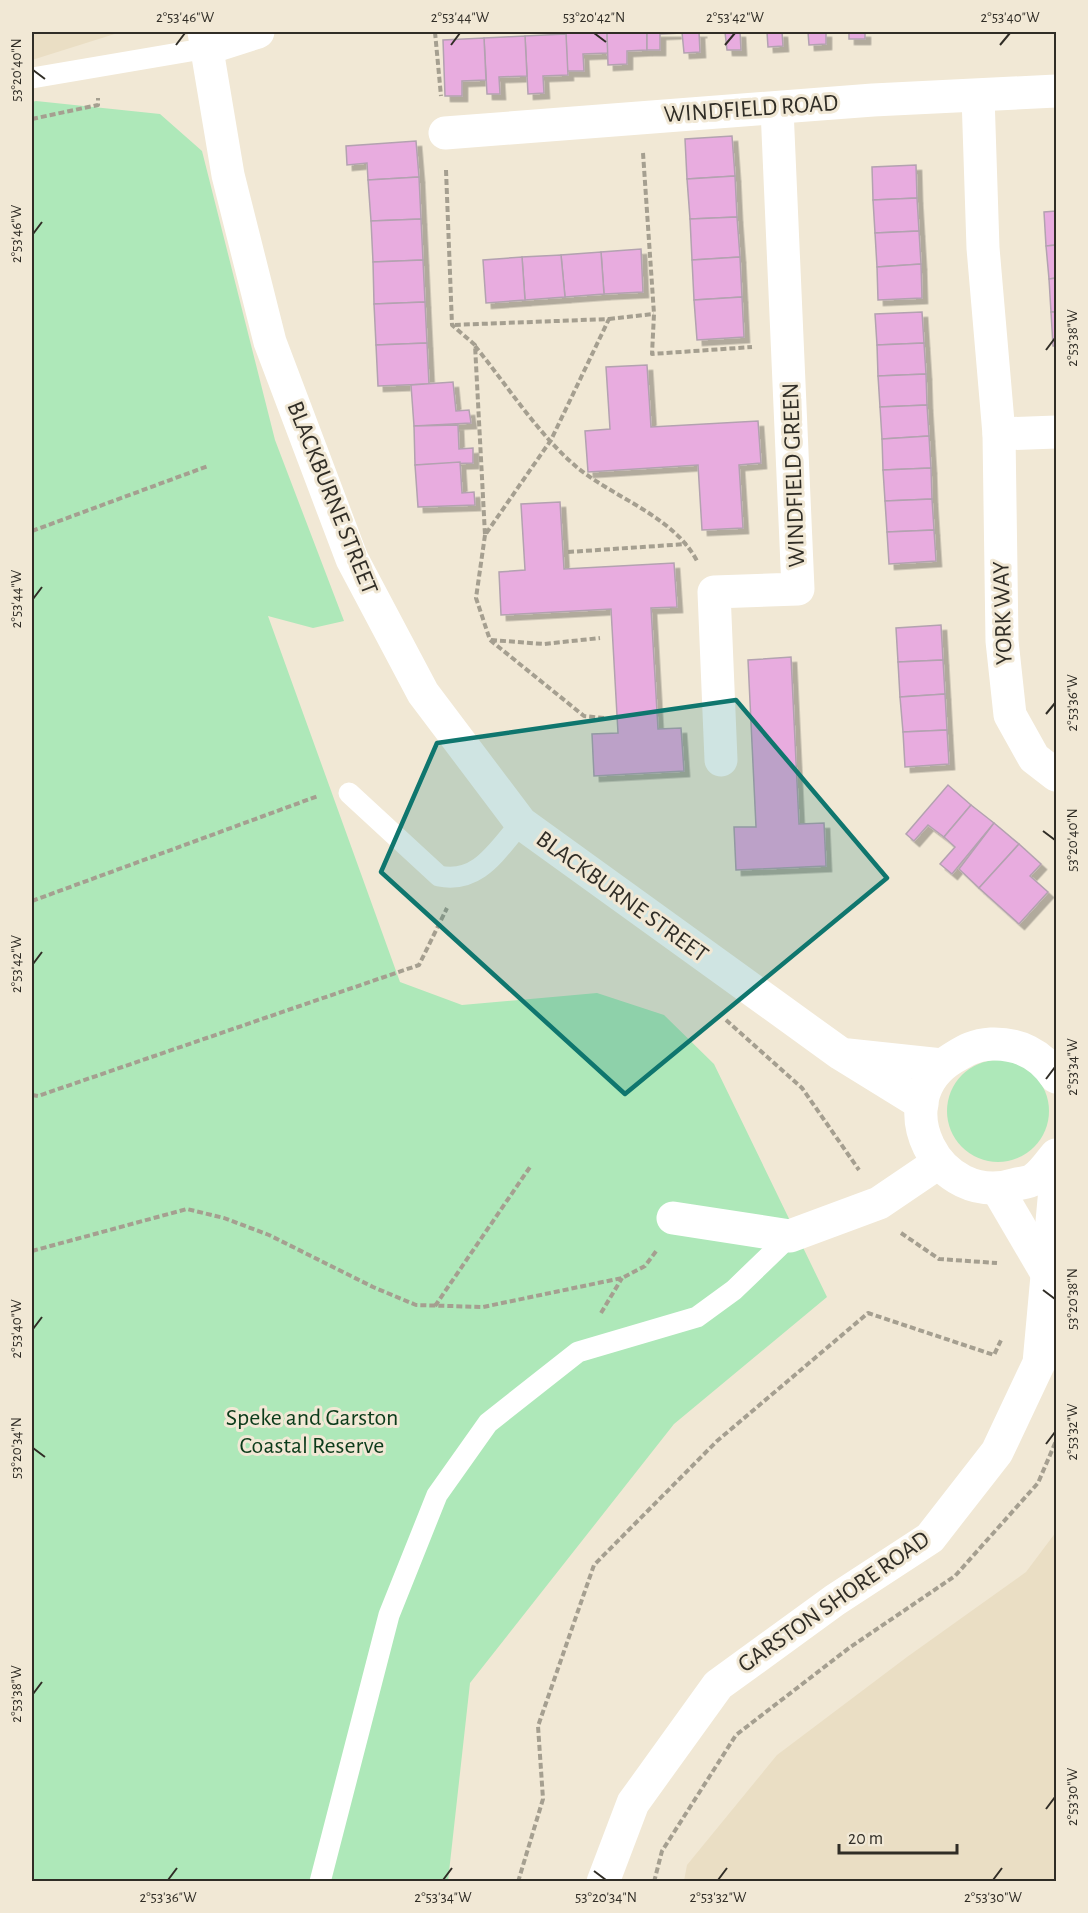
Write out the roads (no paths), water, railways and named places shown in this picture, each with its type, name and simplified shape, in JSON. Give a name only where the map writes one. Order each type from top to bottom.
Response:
[{"type":"street","points":[[206,40],[258,32]]},
{"type":"street","name":"BLACKBURNE STREET","points":[[206,40],[228,175],[270,342],[352,559],[423,693],[521,823],[841,1054],[922,1104]]},
{"type":"street","name":"WINDFIELD ROAD","points":[[445,133],[640,116],[777,110],[873,100],[1056,91]]},
{"type":"street","name":"YORK WAY","points":[[978,96],[983,248],[999,434],[1002,641],[1010,715],[1034,758],[1056,775]]},
{"type":"street","name":"WINDFIELD GREEN","points":[[721,760],[714,592],[798,589],[777,110]]},
{"type":"street","points":[[999,434],[1056,432]]},
{"type":"street","points":[[1056,1077],[1043,1050],[1005,1043],[975,1045],[942,1065],[931,1080],[922,1104],[925,1141],[938,1163],[967,1185],[998,1190],[1034,1179],[1056,1155]]},
{"type":"street","name":"BLACKBURNE STREET","points":[[841,1054],[942,1065]]},
{"type":"street","points":[[668,1231],[790,1236],[879,1203],[938,1163]]},
{"type":"street","name":"GARSTON SHORE ROAD","points":[[603,1881],[633,1803],[718,1685],[836,1600],[930,1538],[997,1452],[1039,1363],[1043,1268],[1056,1178]]},
{"type":"street","points":[[998,1190],[1043,1268]]},
{"type":"lane","points":[[32,78],[206,40]]},
{"type":"lane","points":[[349,793],[440,876],[456,879],[480,870],[521,823]]},
{"type":"lane","points":[[320,1881],[389,1615],[437,1495],[488,1423],[578,1352],[697,1317],[734,1290],[790,1236]]},
{"type":"park label","name":"Speke and Garston Coastal Reserve","points":[[312,1432]]}]
